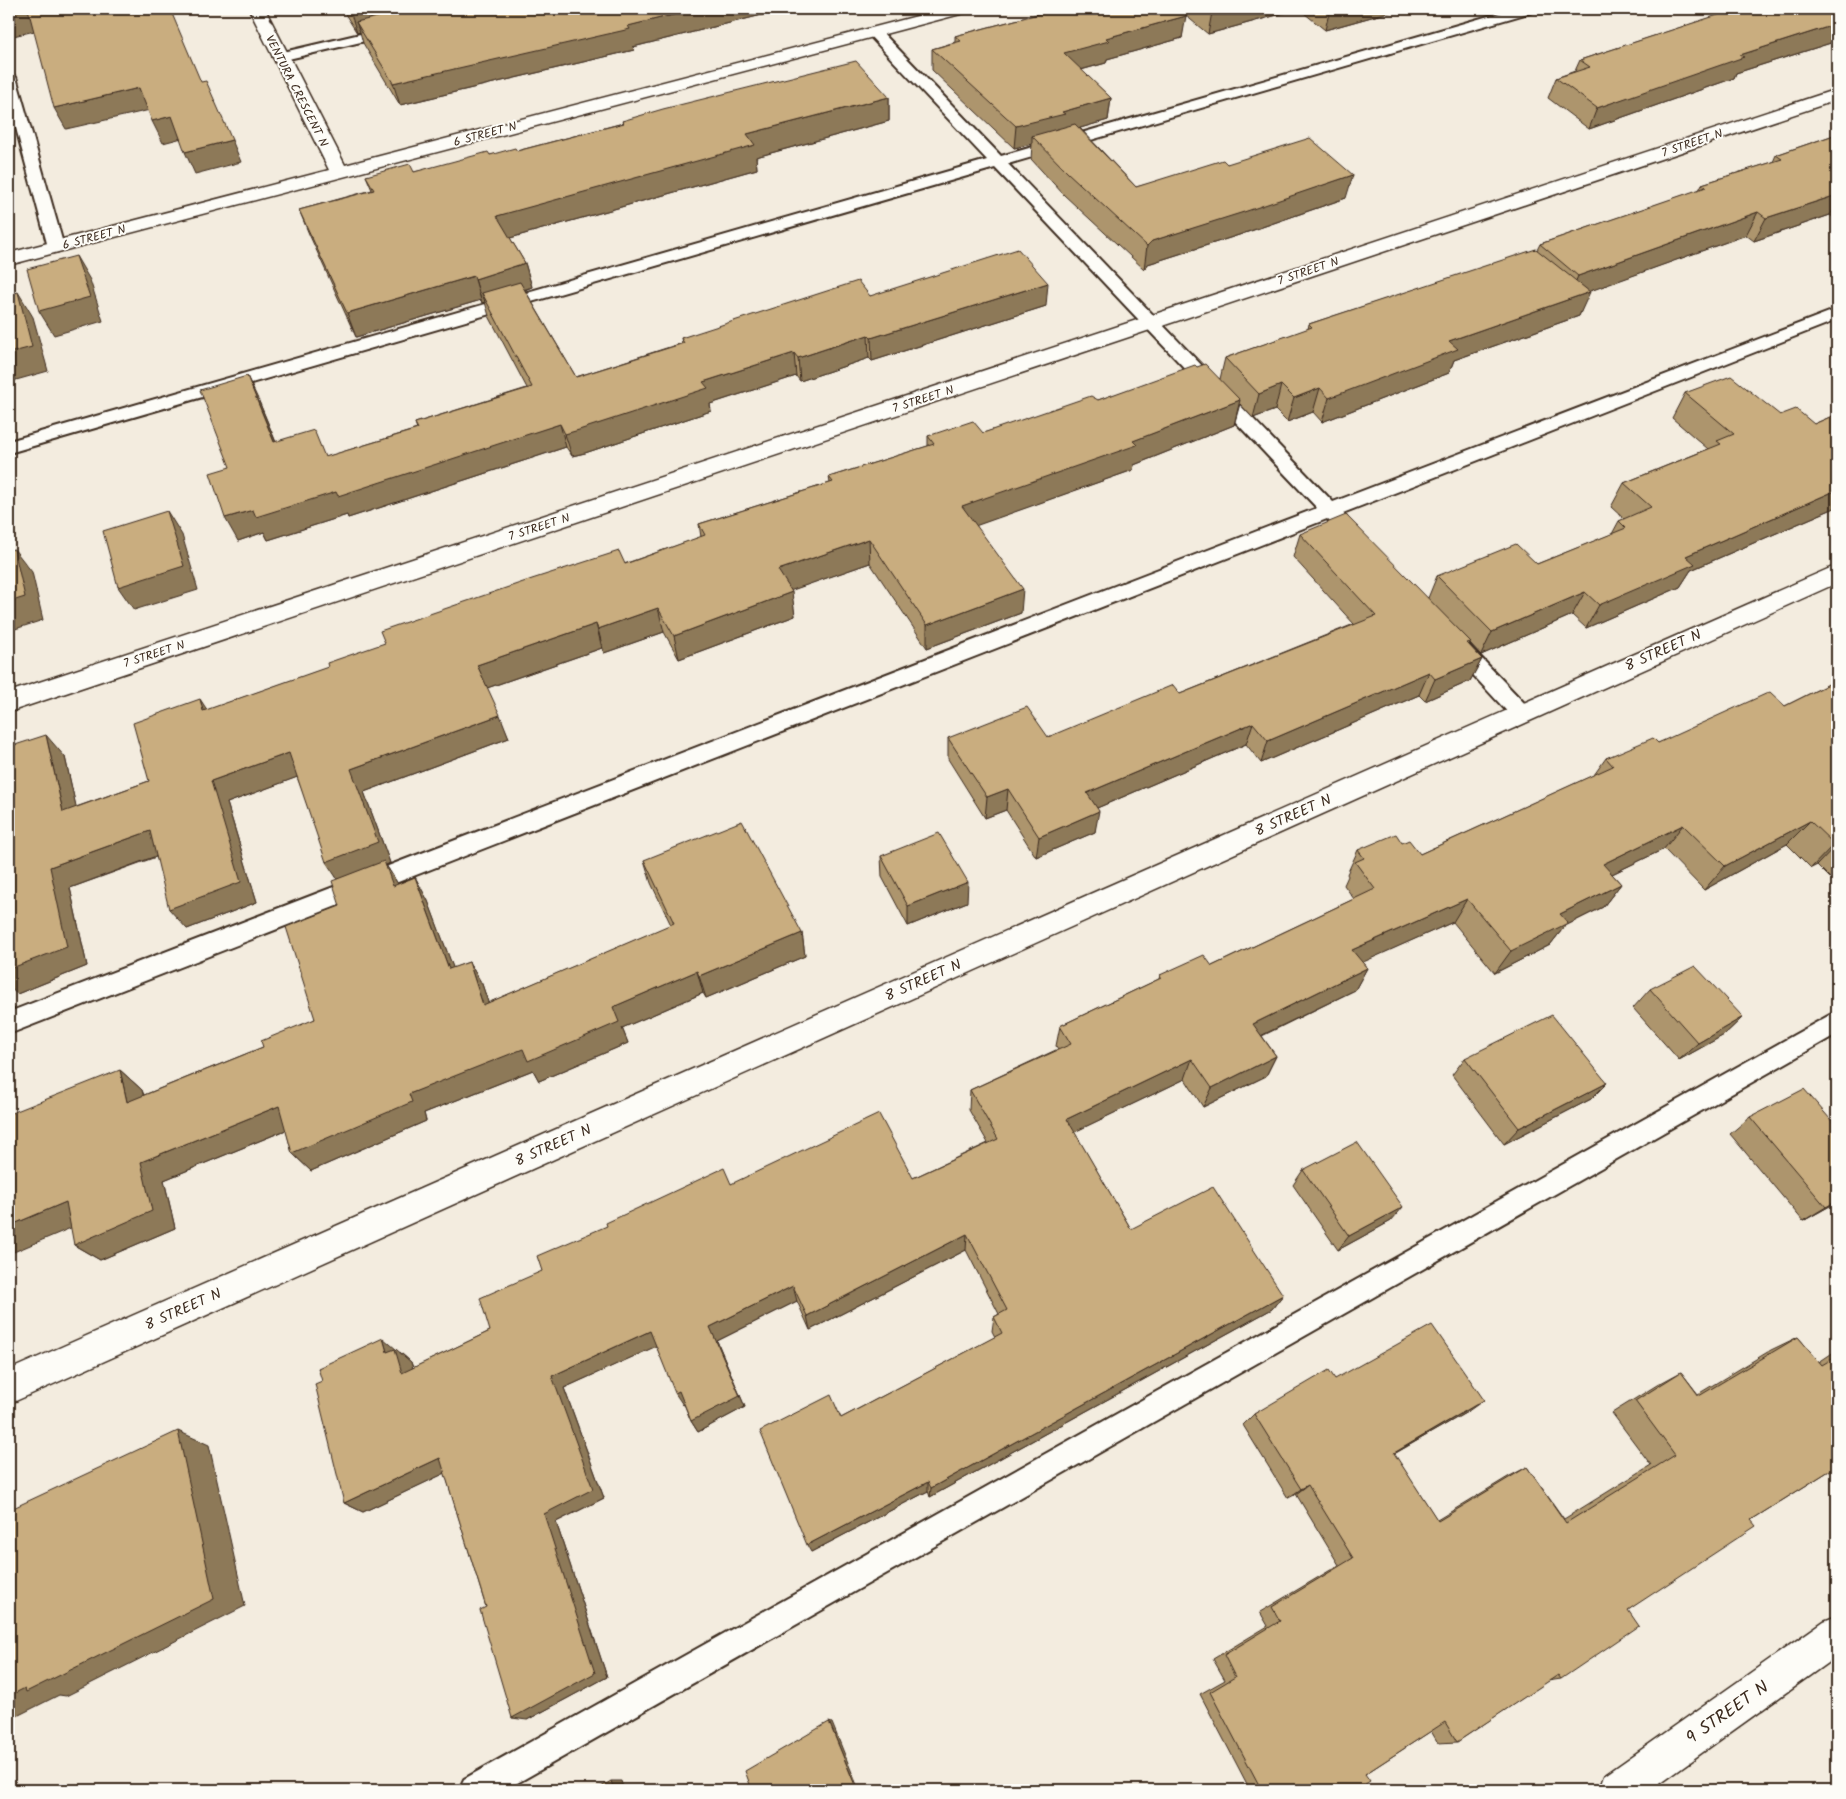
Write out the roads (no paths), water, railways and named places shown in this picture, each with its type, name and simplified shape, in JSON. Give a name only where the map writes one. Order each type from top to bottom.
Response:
[{"type":"street","name":"VENTURA CRESCENT N","points":[[256,9],[338,172]]},
{"type":"street","name":"6 STREET N","points":[[9,259],[962,9]]},
{"type":"street","name":"7 STREET N","points":[[9,702],[1151,324],[1837,94]]},
{"type":"street","name":"8 STREET N","points":[[9,1387],[1837,573]]},
{"type":"street","name":"9 STREET N","points":[[1618,1790],[1837,1634]]},
{"type":"lane","points":[[9,447],[999,163],[1527,9]]},
{"type":"lane","points":[[280,57],[406,27]]},
{"type":"lane","points":[[874,32],[1350,533]]},
{"type":"lane","points":[[9,77],[56,247]]},
{"type":"lane","points":[[9,1023],[1837,314]]},
{"type":"lane","points":[[1446,634],[1522,713]]},
{"type":"lane","points":[[475,1790],[1837,1022]]}]
